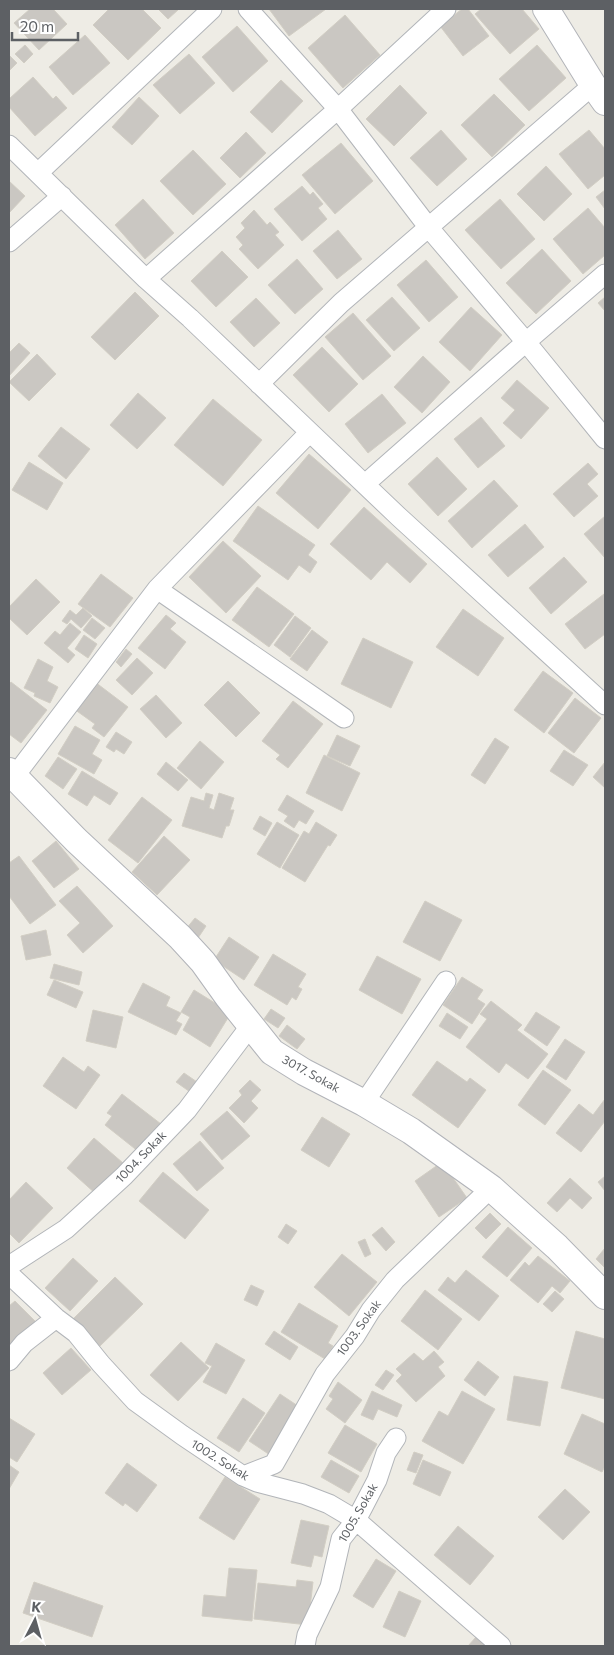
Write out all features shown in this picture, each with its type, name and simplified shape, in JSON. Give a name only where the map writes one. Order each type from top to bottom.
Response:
[{"type":"street","points":[[38,173],[212,9]]},
{"type":"street","points":[[248,9],[338,109],[429,228],[605,439]]},
{"type":"street","points":[[146,279],[338,109],[446,9]]},
{"type":"street","points":[[259,384],[341,303],[429,228],[599,94],[546,9]]},
{"type":"street","points":[[9,145],[146,279],[190,318],[309,433],[605,705]]},
{"type":"street","points":[[9,242],[62,196]]},
{"type":"street","points":[[365,484],[605,274]]},
{"type":"street","points":[[11,774],[157,589],[309,433]]},
{"type":"street","points":[[157,589],[344,718]]},
{"type":"street","name":"3017. Sokak","points":[[11,774],[76,840],[180,937],[203,962],[272,1052],[304,1072],[364,1102],[411,1130],[491,1188],[557,1247],[605,1296]]},
{"type":"street","points":[[364,1102],[446,981]]},
{"type":"street","name":"1004. Sokak","points":[[9,1266],[66,1229],[124,1176],[187,1110],[251,1025]]},
{"type":"street","name":"1003. Sokak","points":[[244,1476],[274,1464],[325,1374],[355,1336],[371,1310],[394,1280],[491,1188]]},
{"type":"street","name":"1002. Sokak","points":[[9,1274],[56,1318],[76,1333],[135,1401],[244,1476],[257,1482],[303,1494],[329,1504],[356,1520],[501,1646]]},
{"type":"street","points":[[9,1361],[24,1344],[56,1318]]},
{"type":"street","name":"1005. Sokak","points":[[305,1646],[307,1635],[330,1587],[341,1539],[356,1520],[377,1480],[386,1453],[396,1438]]},
{"type":"building","points":[[30,9],[53,9],[67,24],[39,50],[14,23]]},
{"type":"building","points":[[109,9],[142,9],[161,28],[128,60],[93,25]]},
{"type":"building","points":[[158,9],[179,9],[168,19]]},
{"type":"building","points":[[269,9],[326,9],[289,36]]},
{"type":"building","points":[[462,9],[468,9],[489,36],[463,56],[440,26]]},
{"type":"building","points":[[481,9],[522,9],[539,29],[510,54],[475,14]]},
{"type":"building","points":[[345,15],[380,55],[343,88],[308,48]]},
{"type":"building","points":[[237,26],[268,61],[233,92],[202,57]]},
{"type":"building","points":[[85,35],[110,63],[73,95],[49,67]]},
{"type":"building","points":[[25,45],[33,54],[24,63],[15,54]]},
{"type":"building","points":[[537,45],[566,78],[529,111],[499,79]]},
{"type":"building","points":[[189,54],[215,83],[180,114],[153,85]]},
{"type":"building","points":[[9,55],[17,63],[9,71]]},
{"type":"building","points":[[33,77],[53,99],[56,96],[67,108],[35,136],[9,107],[9,99]]},
{"type":"building","points":[[281,80],[303,101],[272,133],[250,112]]},
{"type":"building","points":[[400,85],[427,113],[394,146],[366,119]]},
{"type":"building","points":[[494,94],[525,125],[492,157],[461,125]]},
{"type":"building","points":[[139,97],[159,116],[132,145],[112,127]]},
{"type":"building","points":[[441,130],[467,159],[437,186],[410,158]]},
{"type":"building","points":[[589,130],[605,149],[605,175],[588,189],[559,154]]},
{"type":"building","points":[[246,132],[266,153],[240,178],[220,158]]},
{"type":"building","points":[[341,143],[373,181],[335,214],[302,175]]},
{"type":"building","points":[[193,150],[226,184],[193,215],[160,181]]},
{"type":"building","points":[[546,166],[572,194],[544,221],[517,194]]},
{"type":"building","points":[[9,181],[25,196],[9,213]]},
{"type":"building","points":[[302,186],[310,195],[313,192],[323,204],[318,208],[327,219],[302,241],[274,209]]},
{"type":"building","points":[[605,190],[605,209],[596,197]]},
{"type":"building","points":[[143,199],[174,233],[145,259],[115,225]]},
{"type":"building","points":[[500,199],[535,239],[501,269],[465,230]]},
{"type":"building","points":[[588,208],[605,228],[605,255],[583,274],[553,239]]},
{"type":"building","points":[[254,210],[267,225],[270,222],[279,232],[275,235],[284,245],[258,269],[239,249],[243,245],[236,237],[245,228],[241,223]]},
{"type":"building","points":[[338,230],[362,259],[337,279],[313,251]]},
{"type":"building","points":[[542,249],[571,281],[536,314],[506,283]]},
{"type":"building","points":[[222,251],[248,277],[216,307],[191,281]]},
{"type":"building","points":[[297,259],[323,289],[295,314],[268,285]]},
{"type":"building","points":[[426,260],[458,297],[429,322],[397,285]]},
{"type":"building","points":[[135,292],[159,316],[115,360],[91,337]]},
{"type":"building","points":[[392,297],[420,328],[394,351],[366,320]]},
{"type":"building","points":[[605,297],[605,311],[598,303]]},
{"type":"building","points":[[256,298],[280,323],[254,347],[230,322]]},
{"type":"building","points":[[471,307],[502,335],[470,371],[439,342]]},
{"type":"building","points":[[353,313],[391,356],[363,380],[325,337]]},
{"type":"building","points":[[19,343],[30,353],[9,376],[9,351]]},
{"type":"building","points":[[322,347],[358,384],[329,412],[293,375]]},
{"type":"building","points":[[37,354],[56,374],[29,401],[9,382]]},
{"type":"building","points":[[423,356],[450,382],[422,413],[394,387]]},
{"type":"building","points":[[517,380],[549,408],[521,439],[503,423],[515,410],[501,398]]},
{"type":"building","points":[[138,393],[166,418],[137,449],[110,425]]},
{"type":"building","points":[[382,394],[406,423],[368,453],[345,424]]},
{"type":"building","points":[[213,399],[262,440],[223,486],[174,445]]},
{"type":"building","points":[[481,417],[505,446],[478,468],[454,439]]},
{"type":"building","points":[[61,427],[90,449],[66,479],[38,456]]},
{"type":"building","points":[[309,454],[351,490],[318,529],[276,493]]},
{"type":"building","points":[[437,457],[467,489],[438,516],[408,484]]},
{"type":"building","points":[[29,462],[63,483],[47,510],[12,490]]},
{"type":"building","points":[[588,463],[598,474],[587,484],[598,496],[574,517],[553,494]]},
{"type":"building","points":[[494,480],[518,506],[472,548],[448,521]]},
{"type":"building","points":[[258,506],[315,545],[308,555],[317,562],[310,573],[299,565],[288,580],[233,541]]},
{"type":"building","points":[[364,507],[427,564],[410,583],[387,562],[371,580],[330,544]]},
{"type":"building","points":[[605,516],[605,558],[584,534]]},
{"type":"building","points":[[525,524],[544,547],[508,577],[488,555]]},
{"type":"building","points":[[223,541],[261,576],[226,613],[189,577]]},
{"type":"building","points":[[564,557],[587,582],[551,614],[529,588]]},
{"type":"building","points":[[101,574],[133,598],[110,627],[78,604]]},
{"type":"building","points":[[36,579],[60,602],[27,635],[9,618],[9,607]]},
{"type":"building","points":[[257,587],[294,614],[269,647],[232,620]]},
{"type":"building","points":[[604,594],[605,634],[585,649],[565,624]]},
{"type":"building","points":[[83,608],[92,616],[81,628],[71,619],[67,624],[62,621],[70,610],[76,615]]},
{"type":"building","points":[[463,609],[504,638],[478,676],[436,647]]},
{"type":"building","points":[[166,615],[176,623],[170,629],[186,642],[165,669],[138,648]]},
{"type":"building","points":[[295,616],[311,628],[290,657],[274,645]]},
{"type":"building","points":[[92,618],[105,628],[95,639],[83,630]]},
{"type":"building","points":[[70,623],[81,632],[67,648],[75,655],[68,663],[44,643],[55,631],[60,635]]},
{"type":"building","points":[[312,630],[328,642],[307,671],[290,659]]},
{"type":"building","points":[[84,635],[97,644],[88,658],[75,649]]},
{"type":"building","points":[[363,638],[413,662],[391,708],[341,684]]},
{"type":"building","points":[[126,649],[132,654],[121,667],[116,662]]},
{"type":"building","points":[[137,658],[153,673],[132,695],[116,680]]},
{"type":"building","points":[[38,659],[53,667],[47,681],[58,687],[50,703],[34,696],[35,693],[24,688]]},
{"type":"building","points":[[543,671],[573,693],[544,733],[514,710]]},
{"type":"building","points":[[228,681],[260,713],[236,737],[204,705]]},
{"type":"building","points":[[11,682],[47,710],[21,743],[9,734],[9,684]]},
{"type":"building","points":[[95,682],[128,707],[104,737],[92,728],[95,724],[74,709]]},
{"type":"building","points":[[156,695],[182,723],[166,738],[140,709]]},
{"type":"building","points":[[575,698],[601,718],[574,753],[548,733]]},
{"type":"building","points":[[293,701],[323,724],[288,768],[276,759],[280,755],[262,741]]},
{"type":"building","points":[[75,726],[100,740],[92,754],[102,760],[94,774],[58,754]]},
{"type":"building","points":[[116,732],[132,742],[124,754],[116,749],[114,752],[106,747]]},
{"type":"building","points":[[337,735],[360,746],[350,766],[327,756]]},
{"type":"building","points":[[495,738],[509,747],[485,784],[471,775]]},
{"type":"building","points":[[200,741],[224,762],[201,789],[177,768]]},
{"type":"building","points":[[564,750],[588,765],[573,786],[550,771]]},
{"type":"building","points":[[324,755],[360,773],[342,811],[306,793]]},
{"type":"building","points":[[58,757],[77,769],[63,789],[45,776]]},
{"type":"building","points":[[166,762],[188,780],[178,791],[157,774]]},
{"type":"building","points":[[605,762],[605,788],[593,777]]},
{"type":"building","points":[[82,771],[118,793],[110,805],[94,795],[87,806],[68,794]]},
{"type":"building","points":[[206,793],[213,795],[209,808],[214,810],[219,793],[234,798],[230,810],[234,810],[229,826],[226,826],[222,838],[182,826],[191,797],[204,801]]},
{"type":"building","points":[[287,795],[314,811],[306,824],[299,820],[294,828],[284,821],[288,816],[278,810]]},
{"type":"building","points":[[142,797],[172,820],[138,863],[108,840]]},
{"type":"building","points":[[260,816],[272,823],[265,836],[253,829]]},
{"type":"building","points":[[277,822],[299,835],[280,868],[257,854]]},
{"type":"building","points":[[316,822],[337,835],[330,846],[328,845],[305,882],[282,868],[304,831],[309,834]]},
{"type":"building","points":[[164,836],[190,860],[157,895],[132,872]]},
{"type":"building","points":[[56,841],[79,869],[54,888],[32,861]]},
{"type":"building","points":[[19,856],[56,905],[30,924],[9,896],[9,863]]},
{"type":"building","points":[[77,886],[113,926],[83,953],[67,935],[80,923],[59,901]]},
{"type":"building","points":[[425,901],[462,920],[440,961],[403,942]]},
{"type":"building","points":[[195,918],[206,926],[198,938],[186,929]]},
{"type":"building","points":[[46,930],[51,955],[26,960],[21,936]]},
{"type":"building","points":[[229,937],[259,957],[244,980],[214,960]]},
{"type":"building","points":[[273,954],[306,974],[298,987],[302,989],[296,1000],[292,997],[287,1005],[254,985]]},
{"type":"building","points":[[377,956],[421,979],[402,1014],[359,990]]},
{"type":"building","points":[[54,964],[82,972],[79,985],[50,978]]},
{"type":"building","points":[[462,977],[483,990],[477,999],[485,1004],[472,1024],[443,1005]]},
{"type":"building","points":[[54,980],[83,992],[76,1008],[47,995]]},
{"type":"building","points":[[143,983],[170,997],[166,1006],[181,1013],[176,1021],[182,1024],[176,1035],[128,1012]]},
{"type":"building","points":[[194,990],[231,1013],[210,1047],[183,1030],[190,1017],[181,1012]]},
{"type":"building","points":[[491,1001],[522,1025],[517,1030],[548,1054],[528,1079],[506,1063],[499,1073],[466,1047],[487,1019],[480,1014]]},
{"type":"building","points":[[271,1009],[285,1018],[278,1028],[264,1019]]},
{"type":"building","points":[[93,1010],[123,1017],[116,1048],[86,1041]]},
{"type":"building","points":[[536,1012],[560,1027],[547,1046],[524,1030]]},
{"type":"building","points":[[447,1013],[468,1027],[460,1039],[439,1026]]},
{"type":"building","points":[[287,1025],[305,1039],[297,1049],[279,1036]]},
{"type":"building","points":[[565,1039],[585,1052],[566,1080],[546,1067]]},
{"type":"building","points":[[63,1057],[84,1072],[88,1066],[100,1075],[76,1109],[43,1086]]},
{"type":"building","points":[[437,1061],[467,1082],[470,1078],[486,1090],[458,1128],[412,1095]]},
{"type":"building","points":[[543,1070],[571,1090],[545,1125],[518,1105]]},
{"type":"building","points":[[184,1073],[200,1084],[193,1094],[176,1082]]},
{"type":"building","points":[[250,1080],[261,1090],[251,1101],[258,1108],[244,1123],[229,1108],[242,1095],[239,1091]]},
{"type":"building","points":[[122,1094],[161,1124],[139,1152],[105,1125],[112,1116],[107,1113]]},
{"type":"building","points":[[605,1099],[605,1121],[581,1152],[556,1133],[579,1104],[593,1115]]},
{"type":"building","points":[[227,1111],[250,1136],[222,1160],[200,1134]]},
{"type":"building","points":[[322,1117],[350,1134],[329,1167],[301,1150]]},
{"type":"building","points":[[94,1138],[123,1163],[96,1194],[67,1168]]},
{"type":"building","points":[[200,1141],[224,1168],[197,1191],[173,1164]]},
{"type":"building","points":[[442,1162],[467,1198],[439,1217],[415,1181]]},
{"type":"building","points":[[163,1172],[209,1210],[185,1239],[139,1201]]},
{"type":"building","points":[[605,1176],[605,1191],[598,1182]]},
{"type":"building","points":[[570,1178],[592,1198],[582,1209],[570,1198],[557,1212],[547,1203]]},
{"type":"building","points":[[26,1182],[53,1208],[19,1243],[9,1233],[9,1200]]},
{"type":"building","points":[[490,1213],[501,1224],[486,1239],[475,1228]]},
{"type":"building","points":[[286,1224],[297,1231],[288,1244],[278,1237]]},
{"type":"building","points":[[382,1227],[395,1242],[386,1251],[372,1235]]},
{"type":"building","points":[[508,1227],[532,1248],[507,1277],[482,1257]]},
{"type":"building","points":[[365,1239],[371,1254],[365,1257],[358,1242]]},
{"type":"building","points":[[605,1248],[605,1268],[596,1259]]},
{"type":"building","points":[[342,1254],[377,1282],[349,1316],[314,1287]]},
{"type":"building","points":[[538,1256],[570,1281],[560,1293],[552,1286],[538,1303],[510,1280],[525,1262],[529,1266]]},
{"type":"building","points":[[73,1258],[98,1281],[70,1311],[45,1288]]},
{"type":"building","points":[[466,1270],[499,1296],[479,1321],[438,1290],[448,1277],[455,1283]]},
{"type":"building","points":[[115,1277],[143,1304],[100,1346],[73,1319]]},
{"type":"building","points":[[251,1285],[264,1291],[257,1306],[244,1300]]},
{"type":"building","points":[[425,1290],[462,1319],[438,1350],[401,1321]]},
{"type":"building","points":[[555,1291],[564,1299],[552,1312],[543,1304]]},
{"type":"building","points":[[15,1301],[36,1322],[9,1350],[9,1306]]},
{"type":"building","points":[[299,1303],[338,1326],[328,1343],[333,1346],[325,1359],[281,1332]]},
{"type":"building","points":[[274,1331],[298,1347],[290,1360],[265,1344]]},
{"type":"building","points":[[576,1331],[605,1339],[605,1399],[561,1388]]},
{"type":"building","points":[[181,1342],[209,1368],[178,1401],[150,1375]]},
{"type":"building","points":[[216,1343],[245,1360],[226,1394],[203,1382],[212,1366],[205,1363]]},
{"type":"building","points":[[71,1348],[91,1370],[62,1395],[43,1373]]},
{"type":"building","points":[[434,1351],[444,1362],[438,1367],[445,1376],[416,1402],[396,1381],[402,1375],[396,1369],[414,1353],[423,1361]]},
{"type":"building","points":[[478,1361],[499,1377],[485,1396],[464,1380]]},
{"type":"building","points":[[386,1370],[394,1375],[383,1390],[375,1385]]},
{"type":"building","points":[[514,1376],[548,1382],[540,1426],[507,1420]]},
{"type":"building","points":[[338,1382],[362,1400],[345,1423],[326,1409],[333,1399],[329,1396]]},
{"type":"building","points":[[372,1391],[402,1405],[397,1417],[378,1409],[373,1420],[361,1415]]},
{"type":"building","points":[[462,1391],[495,1409],[463,1464],[422,1441],[439,1411],[448,1416]]},
{"type":"building","points":[[280,1394],[301,1408],[270,1455],[249,1441]]},
{"type":"building","points":[[243,1398],[265,1413],[239,1452],[217,1438]]},
{"type":"building","points":[[582,1414],[605,1424],[605,1466],[602,1472],[564,1454]]},
{"type":"building","points":[[9,1418],[35,1434],[17,1462],[9,1457]]},
{"type":"building","points":[[345,1425],[377,1444],[361,1472],[328,1453]]},
{"type":"building","points":[[414,1452],[423,1455],[416,1473],[407,1470]]},
{"type":"building","points":[[331,1460],[359,1476],[349,1493],[321,1477]]},
{"type":"building","points":[[423,1460],[451,1472],[440,1496],[413,1484]]},
{"type":"building","points":[[127,1463],[157,1485],[137,1512],[125,1503],[123,1506],[105,1493]]},
{"type":"building","points":[[9,1465],[19,1472],[9,1489]]},
{"type":"building","points":[[225,1477],[260,1499],[234,1540],[199,1518]]},
{"type":"building","points":[[565,1489],[590,1512],[563,1540],[538,1517]]},
{"type":"building","points":[[301,1520],[329,1526],[322,1557],[314,1555],[311,1567],[291,1563]]},
{"type":"building","points":[[458,1526],[494,1556],[470,1585],[434,1555]]},
{"type":"building","points":[[376,1559],[396,1571],[373,1608],[353,1596]]},
{"type":"building","points":[[229,1568],[257,1570],[252,1621],[202,1616],[204,1595],[226,1597]]},
{"type":"building","points":[[297,1580],[313,1582],[308,1625],[254,1619],[258,1583],[296,1587]]},
{"type":"building","points":[[34,1582],[103,1606],[92,1637],[23,1613]]},
{"type":"building","points":[[399,1591],[421,1601],[405,1637],[383,1627]]},
{"type":"building","points":[[476,1637],[487,1646],[468,1646]]}]
